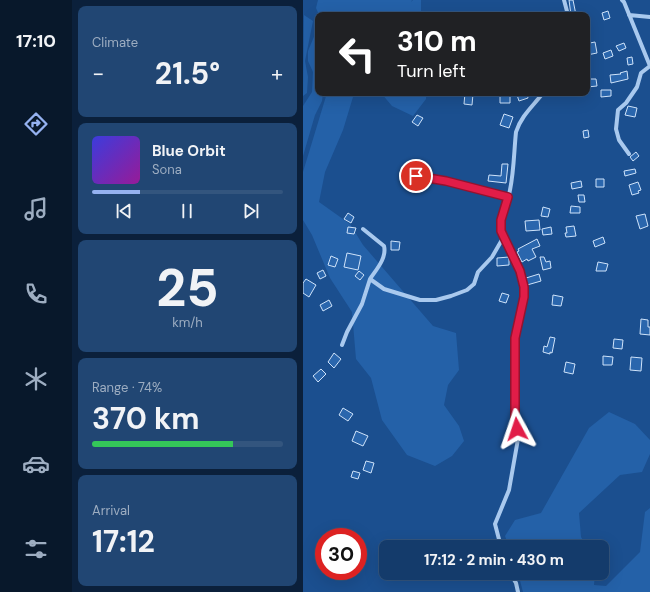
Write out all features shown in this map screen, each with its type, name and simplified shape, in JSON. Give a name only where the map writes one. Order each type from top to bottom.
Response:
[{"type":"street","points":[[564,0],[567,12]]},
{"type":"street","points":[[622,0],[650,66],[641,73],[637,87],[626,103],[618,110],[616,129],[619,140],[629,154]]},
{"type":"street","points":[[629,15],[650,17]]},
{"type":"street","points":[[499,540],[495,524],[509,490],[518,439],[515,419],[515,343],[524,297],[524,287],[520,271],[503,238],[501,231],[501,220],[511,188],[516,132],[527,111],[540,96]]},
{"type":"street","points":[[401,174],[446,181],[508,197]]},
{"type":"street","points":[[343,345],[347,332],[362,304],[370,280],[383,258],[385,248],[363,229]]},
{"type":"street","points":[[370,280],[384,289],[420,300],[436,300],[451,296],[467,290],[474,284],[479,272],[492,257],[503,238]]},
{"type":"street","points":[[514,580],[518,592]]},
{"type":"shaded area","points":[[318,0],[412,0],[411,2],[413,0],[421,0],[421,12],[318,12],[316,8]]},
{"type":"shaded area","points":[[304,15],[313,21],[305,61],[308,77],[307,93],[303,96]]},
{"type":"shaded area","points":[[315,34],[315,96],[323,96],[322,101],[315,115],[303,156],[303,106],[312,92],[313,72],[308,61],[308,51]]},
{"type":"shaded area","points":[[326,96],[354,96],[343,130],[325,172],[319,202],[350,224],[363,245],[433,326],[456,333],[459,370],[448,385],[444,405],[459,426],[464,441],[452,456],[435,466],[407,455],[382,420],[371,378],[356,359],[352,312],[330,278],[312,235],[303,220],[303,172]]},
{"type":"shaded area","points":[[384,96],[426,96],[426,99],[413,116],[392,106]]},
{"type":"shaded area","points":[[609,412],[635,424],[650,440],[650,454],[642,472],[620,475],[579,513],[581,537],[583,540],[506,540],[505,536],[515,520],[541,513],[589,428]]},
{"type":"shaded area","points":[[650,508],[650,592],[523,592],[520,580],[594,580],[594,585],[606,586],[640,552],[645,512]]},
{"type":"building","points":[[569,0],[573,0],[575,12],[571,12]]},
{"type":"building","points":[[608,11],[610,18],[604,20],[602,13]]},
{"type":"building","points":[[595,42],[597,53],[590,54],[590,43]]},
{"type":"building","points":[[624,43],[626,48],[619,51],[616,46]]},
{"type":"building","points":[[611,50],[613,56],[605,59],[603,53]]},
{"type":"building","points":[[632,57],[633,64],[628,65],[627,58]]},
{"type":"building","points":[[627,71],[628,79],[611,83],[610,75],[621,74],[620,73]]},
{"type":"building","points":[[590,79],[596,79],[597,86],[590,87]]},
{"type":"building","points":[[601,90],[611,90],[611,96],[601,97]]},
{"type":"building","points":[[465,96],[473,96],[472,105],[464,104]]},
{"type":"building","points":[[500,96],[510,96],[510,103],[500,103]]},
{"type":"building","points":[[517,96],[528,96],[528,98],[519,101]]},
{"type":"building","points":[[628,106],[637,108],[635,117],[625,115]]},
{"type":"building","points":[[504,114],[513,117],[509,128],[500,125]]},
{"type":"building","points":[[417,115],[423,118],[418,126],[412,122]]},
{"type":"building","points":[[588,130],[589,137],[584,138],[583,131]]},
{"type":"building","points":[[636,152],[639,156],[633,161],[630,157]]},
{"type":"building","points":[[502,164],[508,164],[506,183],[488,181],[489,175],[501,176]]},
{"type":"building","points":[[635,169],[636,173],[625,176],[624,171]]},
{"type":"building","points":[[596,179],[604,179],[604,187],[596,187]]},
{"type":"building","points":[[581,181],[582,187],[572,189],[571,183]]},
{"type":"building","points":[[638,182],[641,190],[638,191],[639,193],[632,195],[629,185]]},
{"type":"building","points":[[578,195],[584,195],[585,202],[579,202]]},
{"type":"building","points":[[571,206],[580,207],[580,213],[570,213]]},
{"type":"building","points":[[543,207],[550,209],[548,217],[541,216]]},
{"type":"building","points":[[348,213],[354,217],[351,223],[344,219]]},
{"type":"building","points":[[645,214],[648,226],[640,229],[636,216]]},
{"type":"building","points":[[539,220],[540,230],[526,231],[525,221]]},
{"type":"building","points":[[574,226],[576,236],[566,237],[566,227]]},
{"type":"building","points":[[348,227],[356,228],[354,234],[347,233]]},
{"type":"building","points":[[551,227],[552,234],[543,235],[542,229]]},
{"type":"building","points":[[603,237],[605,243],[595,247],[593,241]]},
{"type":"building","points":[[537,239],[540,246],[532,249],[536,257],[522,262],[517,252],[519,251],[518,249]]},
{"type":"building","points":[[391,241],[400,242],[399,250],[391,250]]},
{"type":"building","points":[[347,253],[361,256],[358,270],[344,267]]},
{"type":"building","points":[[331,256],[338,259],[335,267],[328,265]]},
{"type":"building","points":[[509,257],[509,265],[497,266],[497,258]]},
{"type":"building","points":[[540,257],[544,257],[546,262],[550,261],[551,268],[543,270]]},
{"type":"building","points":[[598,262],[608,264],[606,271],[596,271]]},
{"type":"building","points":[[323,270],[326,276],[320,279],[317,273]]},
{"type":"building","points":[[359,271],[364,275],[360,280],[355,276]]},
{"type":"building","points":[[539,274],[541,281],[527,285],[526,278]]},
{"type":"building","points":[[306,279],[316,285],[309,297],[303,293],[303,283]]},
{"type":"building","points":[[502,293],[509,295],[506,303],[499,301]]},
{"type":"building","points":[[553,295],[563,297],[561,306],[552,305]]},
{"type":"building","points":[[329,300],[332,306],[323,311],[320,305]]},
{"type":"building","points":[[641,319],[648,320],[650,335],[640,334]]},
{"type":"building","points":[[550,337],[555,338],[552,353],[550,352],[550,354],[543,352],[544,346],[547,347]]},
{"type":"building","points":[[614,339],[623,340],[622,349],[613,348]]},
{"type":"building","points":[[334,353],[341,359],[334,368],[328,362]]},
{"type":"building","points":[[603,356],[613,357],[612,365],[603,365]]},
{"type":"building","points":[[631,357],[642,358],[641,371],[630,370]]},
{"type":"building","points":[[566,362],[575,364],[573,374],[564,372]]},
{"type":"building","points":[[321,369],[326,374],[318,382],[313,376]]},
{"type":"building","points":[[343,408],[353,414],[348,421],[339,415]]},
{"type":"building","points":[[356,431],[368,436],[363,446],[352,441]]},
{"type":"building","points":[[366,461],[374,463],[371,473],[363,470]]},
{"type":"building","points":[[353,471],[360,473],[358,479],[351,477]]},
{"type":"route","points":[[416,176],[446,181],[508,197],[500,226],[503,238],[520,271],[524,287],[524,297],[515,338],[515,419],[517,429]]}]
